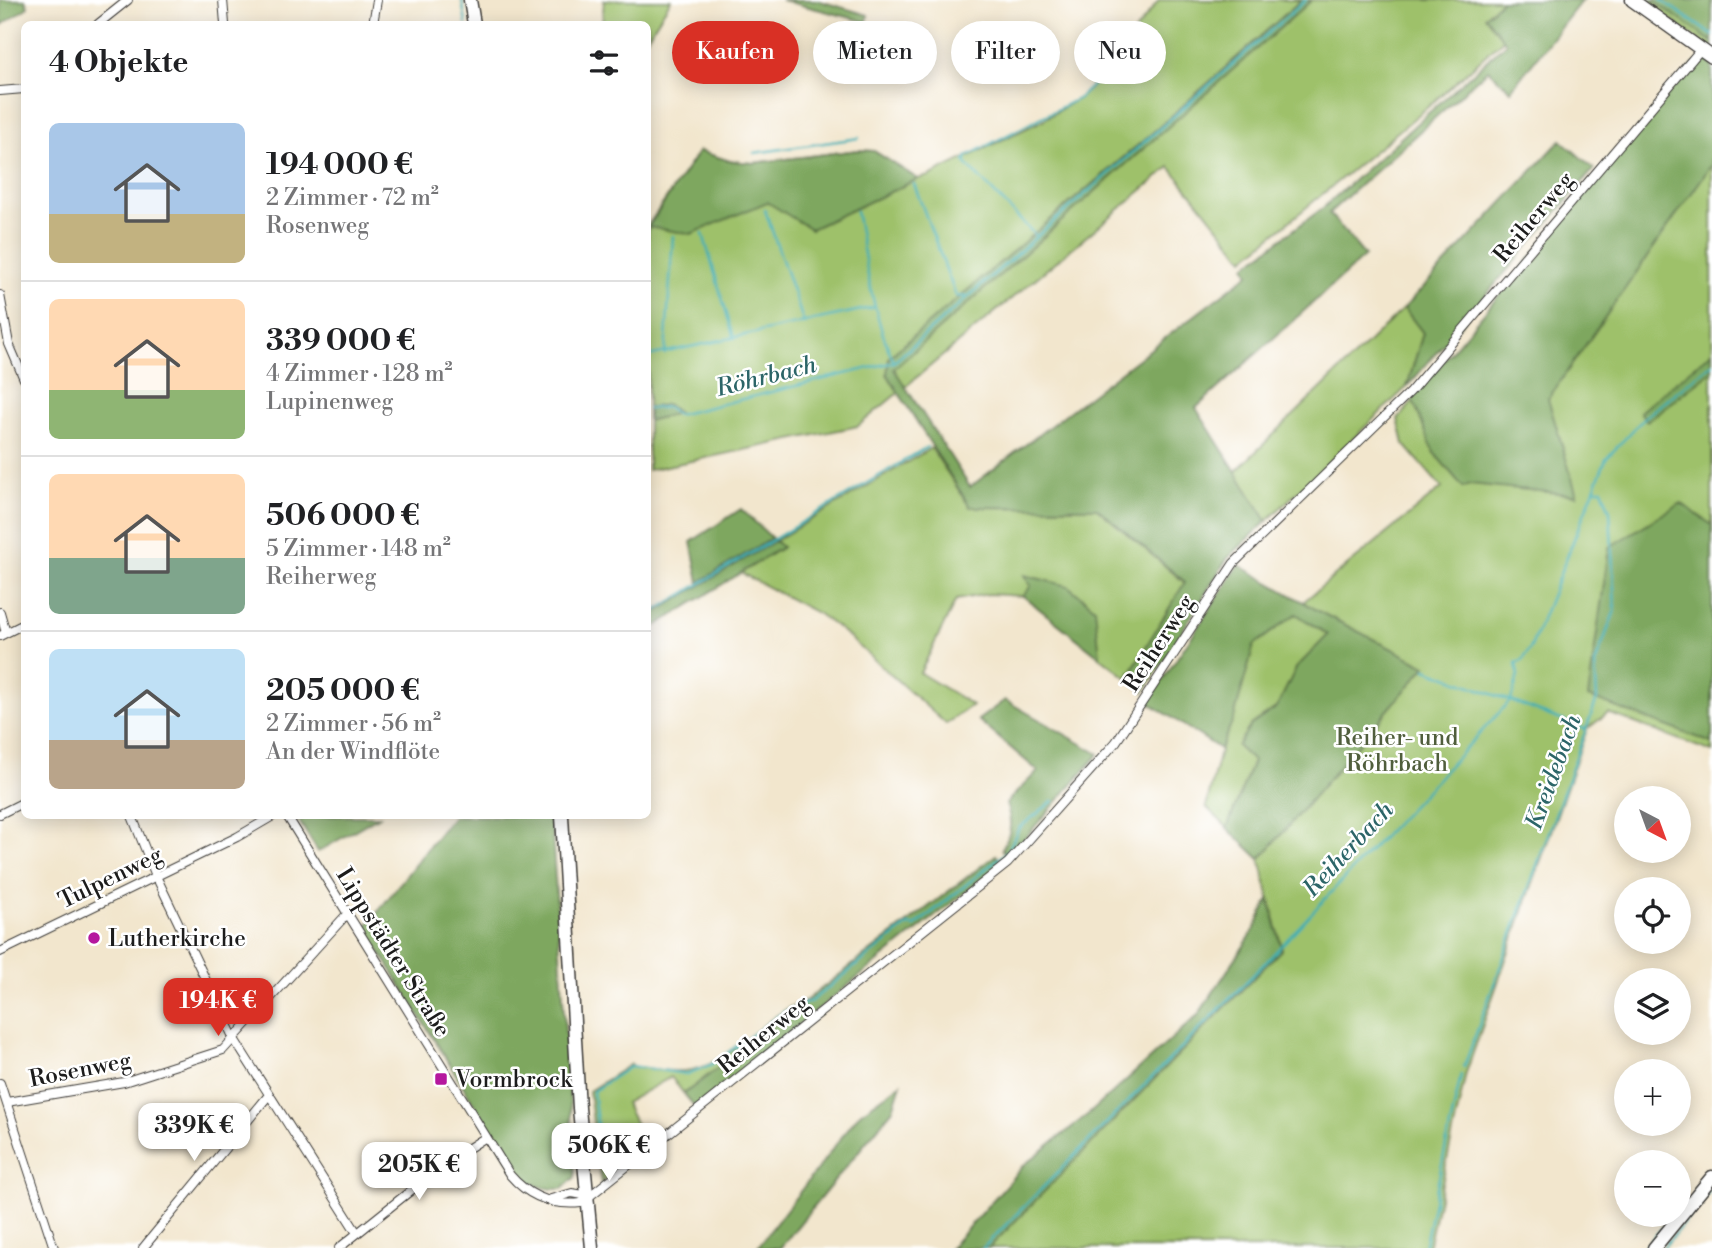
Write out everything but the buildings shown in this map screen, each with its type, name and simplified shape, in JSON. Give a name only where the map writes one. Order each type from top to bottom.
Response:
[{"type":"main road","points":[[470,0],[474,21]]},
{"type":"main road","points":[[1632,0],[1706,53]]},
{"type":"main road","points":[[562,819],[584,1167],[589,1196],[592,1248]]},
{"type":"main road","points":[[1654,1248],[1712,1177]]},
{"type":"street","points":[[102,21],[128,0]]},
{"type":"street","points":[[223,0],[225,21]]},
{"type":"street","points":[[374,21],[377,0]]},
{"type":"street","name":"Reiherweg","points":[[589,1196],[1008,863],[1116,742],[1234,563],[1410,392],[1706,53]]},
{"type":"street","points":[[0,91],[21,89]]},
{"type":"street","points":[[0,295],[9,344],[21,372]]},
{"type":"street","points":[[0,612],[3,635],[21,626]]},
{"type":"street","points":[[0,814],[21,804]]},
{"type":"street","points":[[133,819],[156,876],[234,1039],[357,1233]]},
{"type":"street","name":"Tulpenweg","points":[[0,952],[267,819]]},
{"type":"street","name":"Lippstädter Straße","points":[[289,819],[486,1137],[522,1189],[530,1195],[548,1199],[572,1193],[589,1196]]},
{"type":"street","name":"Rosenweg","points":[[6,1102],[158,1073],[223,1050],[348,913]]},
{"type":"street","points":[[0,1083],[54,1248]]},
{"type":"street","points":[[143,1248],[268,1096]]},
{"type":"street","points":[[339,1248],[444,1164],[486,1137]]},
{"type":"green space","points":[[0,0],[25,0],[28,7],[2,25]]},
{"type":"green space","points":[[604,0],[671,0],[651,31],[651,21],[602,21]]},
{"type":"green space","points":[[781,0],[817,0],[868,15],[867,21]]},
{"type":"green space","points":[[1159,0],[1547,0],[1429,106],[1244,259],[1170,167],[858,426],[651,469],[651,221],[699,151],[730,161],[754,163],[858,150],[874,151],[918,179],[1041,121],[1079,98],[1095,84],[1166,84],[1166,21],[1143,21]]},
{"type":"green space","points":[[1301,0],[1312,0],[894,369],[970,487],[1249,274],[1245,266],[1324,207],[1506,43],[1485,16],[1502,0],[1582,0],[1511,90],[1488,70],[1329,213],[1365,256],[1196,408],[1267,521],[1227,559],[1144,692],[1127,678],[1185,582],[1097,508],[970,507],[887,374],[889,357],[1159,127]]},
{"type":"green space","points":[[1644,0],[1712,0],[1712,50]]},
{"type":"green space","points":[[1652,0],[1712,0],[1712,42]]},
{"type":"green space","name":"Reiher- und Röhrbach","points":[[1712,50],[1712,752],[1608,713],[1587,729],[1466,1073],[1428,1248],[982,1248],[1282,949],[1260,859],[1206,807],[1249,645],[1305,604],[1303,602],[1442,488],[1404,444],[1398,419]]},
{"type":"green space","points":[[1706,61],[1712,65],[1712,164],[1548,399],[1577,495],[1470,484],[1463,487],[1434,453],[1412,398],[1694,64]]},
{"type":"green space","points":[[1561,140],[1594,169],[1407,387],[1423,333],[1404,308]]},
{"type":"green space","points":[[858,150],[874,151],[918,179],[811,229],[767,202],[691,234],[651,227],[651,223],[699,151],[730,161],[754,163]]},
{"type":"green space","points":[[1404,308],[1423,333],[1407,387],[1267,521],[1235,472]]},
{"type":"green space","points":[[1712,352],[1712,371],[1647,421],[1640,412]]},
{"type":"green space","points":[[667,404],[678,413],[651,420],[651,407]]},
{"type":"green space","points":[[931,448],[970,507],[1097,508],[1185,583],[1127,678],[1100,657],[1094,608],[1025,576],[1031,586],[1023,596],[988,594],[956,600],[920,673],[972,705],[946,724],[842,631],[817,613],[741,573],[781,548],[775,541]]},
{"type":"green space","points":[[1681,503],[1712,525],[1712,743],[1588,697],[1609,547]]},
{"type":"green space","points":[[741,509],[772,538],[699,582],[691,542]]},
{"type":"green space","points":[[775,541],[782,547],[651,629],[651,615]]},
{"type":"green space","points":[[1239,565],[1324,614],[1426,666],[1260,859],[1227,828],[1253,761],[1237,746],[1251,725],[1277,707],[1296,668],[1328,635],[1296,614],[1254,645],[1234,718],[1220,749],[1148,702]]},
{"type":"green space","points":[[1024,575],[1068,586],[1095,608],[1100,657],[1023,596],[1031,586]]},
{"type":"green space","points":[[1005,700],[1099,754],[1008,857],[1002,849],[1010,827],[1006,803],[1038,771],[978,720]]},
{"type":"green space","points":[[298,819],[374,819],[318,852]]},
{"type":"green space","points":[[451,819],[551,819],[575,1177],[562,1189],[536,1185],[515,1170],[365,928]]},
{"type":"green space","points":[[996,855],[1002,863],[695,1107],[684,1094]]},
{"type":"green space","points":[[1269,899],[1282,949],[989,1248],[950,1248],[1024,1165],[1091,1112],[1198,1015],[1253,932]]},
{"type":"green space","points":[[805,1001],[684,1094],[671,1077],[625,1103],[647,1146],[601,1183],[589,1091],[631,1064],[635,1067],[672,1071],[701,1068],[717,1061],[774,1017]]},
{"type":"green space","points":[[901,1084],[893,1109],[780,1248],[757,1248],[860,1113]]},
{"type":"waterway","points":[[462,0],[466,21]]},
{"type":"waterway","points":[[651,409],[667,407],[677,415],[894,362],[1306,0]]},
{"type":"waterway","name":"Röhrbach","points":[[1661,0],[1712,35]]},
{"type":"waterway","points":[[1036,236],[969,167],[965,162],[967,156],[1079,98],[1093,84]]},
{"type":"waterway","points":[[754,153],[859,138]]},
{"type":"waterway","points":[[914,184],[956,296],[966,297]]},
{"type":"waterway","points":[[765,210],[804,323]]},
{"type":"waterway","points":[[856,211],[875,307],[894,362]]},
{"type":"waterway","points":[[703,234],[734,338]]},
{"type":"waterway","points":[[665,354],[673,236]]},
{"type":"waterway","points":[[651,355],[875,307]]},
{"type":"waterway","name":"Reiherbach","points":[[983,1248],[1265,963],[1511,700],[1518,676],[1516,663],[1522,661],[1531,647],[1606,459],[1645,417],[1712,364]]},
{"type":"waterway","points":[[651,613],[927,447]]},
{"type":"waterway","name":"Kreidebach","points":[[1464,1067],[1597,699],[1595,664],[1615,610],[1610,511],[1602,489],[1594,489]]},
{"type":"waterway","points":[[1426,669],[1585,729]]},
{"type":"waterway","points":[[602,1163],[593,1091],[631,1066],[687,1074],[712,1064],[782,1013],[811,1001],[908,925],[915,926],[1008,851],[1019,828],[1053,801]]},
{"type":"waterway","name":"Kreidebach","points":[[1424,1248],[1461,1075]]},
{"type":"waterway","points":[[1663,1248],[1712,1188]]},
{"type":"waterway","points":[[1644,1248],[1663,1227]]},
{"type":"place","name":"Lutherkirche","points":[[94,938]]},
{"type":"place","name":"Vormbrock","points":[[441,1079]]}]
